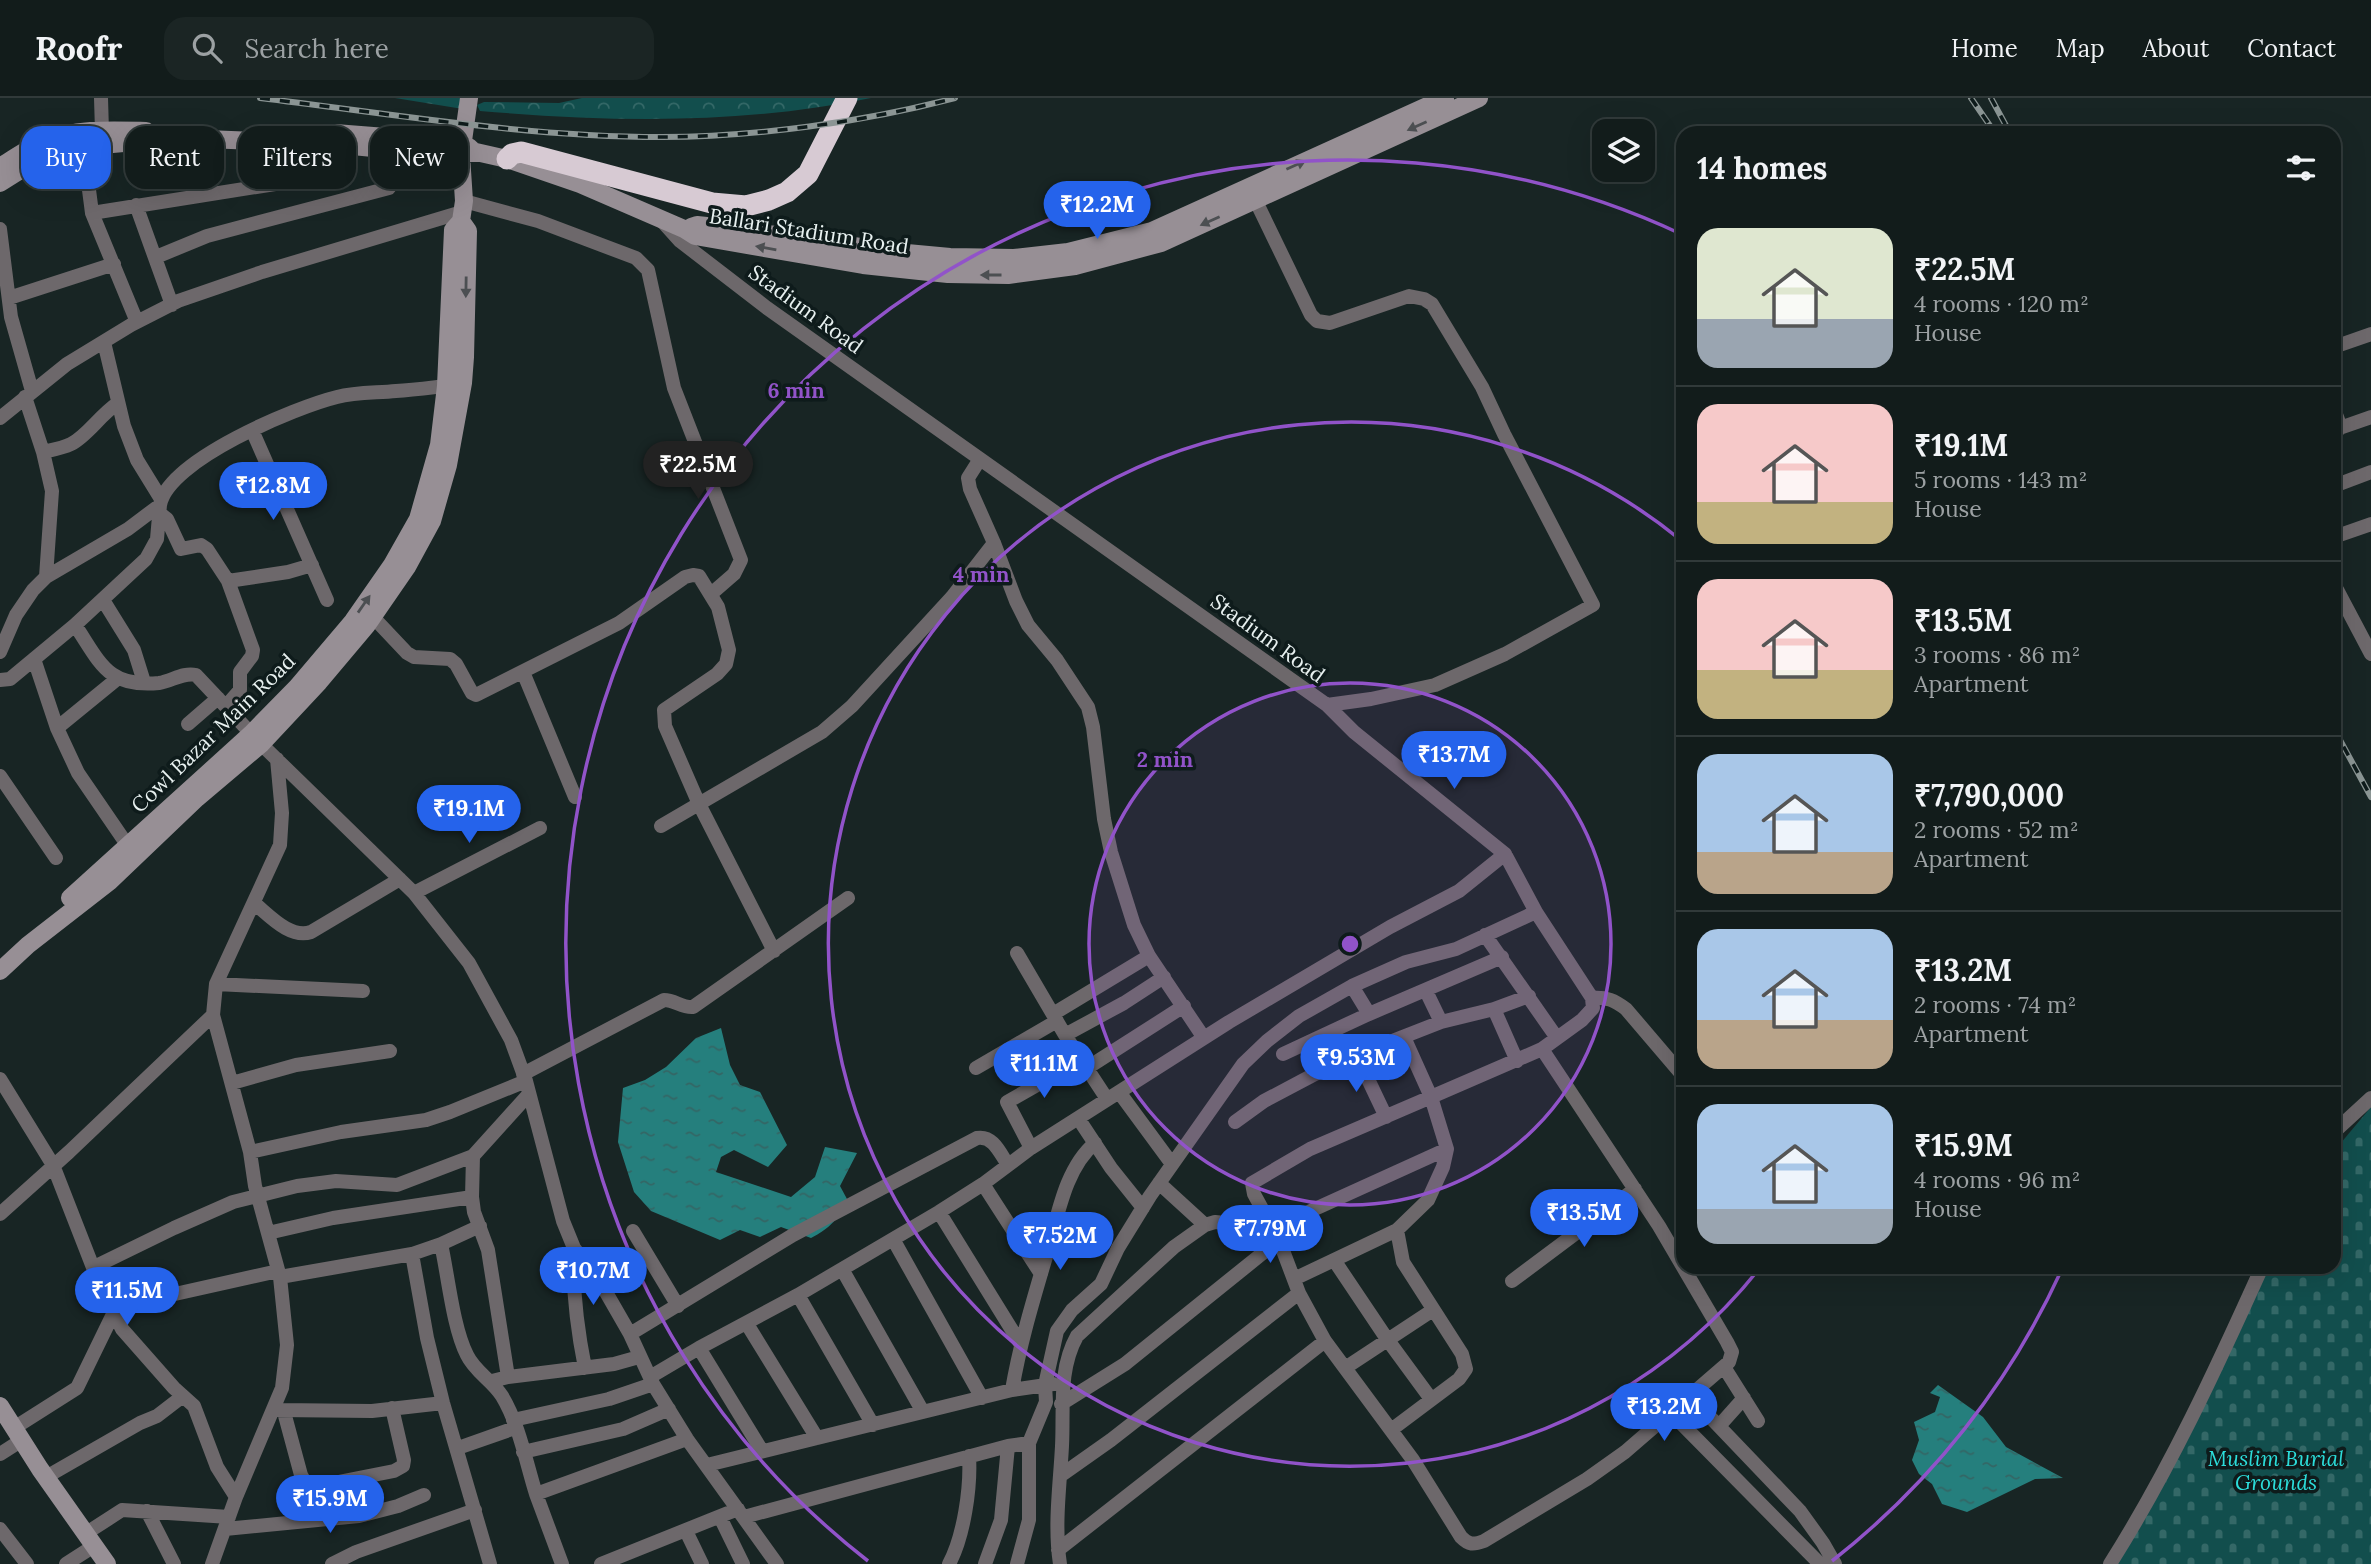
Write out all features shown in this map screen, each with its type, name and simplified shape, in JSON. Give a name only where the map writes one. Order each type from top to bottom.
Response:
[{"type":"highway","points":[[507,159],[516,152],[532,154],[712,203],[746,206],[787,192],[808,174],[847,98]]},
{"type":"street","points":[[100,98],[102,126]]},
{"type":"street","points":[[465,126],[469,98]]},
{"type":"street","name":"Ballari Stadium Road","points":[[468,152],[507,159],[580,184],[695,236],[863,265],[915,262],[1008,275],[1075,266],[1161,243],[1252,194],[1445,98]]},
{"type":"street","name":"Ballari Stadium Road","points":[[1252,194],[1479,98]]},
{"type":"street","points":[[111,131],[280,130],[370,135]]},
{"type":"street","points":[[111,139],[206,139],[370,146]]},
{"type":"street","points":[[0,167],[21,154]]},
{"type":"street","points":[[0,183],[21,171]]},
{"type":"street","points":[[89,189],[92,213],[137,322]]},
{"type":"street","points":[[92,213],[241,189]]},
{"type":"street","points":[[156,257],[207,236],[385,189]]},
{"type":"street","points":[[0,958],[133,847],[197,798],[256,739],[319,682],[373,617],[393,575],[432,522],[440,498],[455,384],[468,231],[462,211],[462,189]]},
{"type":"street","name":"Stadium Road","points":[[662,221],[680,241],[756,299],[979,462],[1326,705],[1371,699],[1435,685],[1505,654],[1593,605],[1482,387],[1432,304],[1409,296],[1330,323],[1317,321],[1311,315],[1252,194]]},
{"type":"street","points":[[136,205],[172,304]]},
{"type":"street","points":[[0,418],[67,364],[172,304],[262,272],[462,211],[538,221],[636,258],[650,278],[674,388],[741,560],[734,574],[712,594]]},
{"type":"street","points":[[0,229],[9,298],[6,319],[52,491],[46,578]]},
{"type":"street","points":[[9,298],[114,264]]},
{"type":"street","points":[[2341,345],[2371,334]]},
{"type":"street","points":[[104,342],[124,426],[137,460],[179,547],[186,550],[204,545],[228,581],[253,650],[252,656],[240,672],[240,690],[188,724]]},
{"type":"street","points":[[0,680],[10,679],[75,625],[146,559],[158,539],[160,506],[171,484],[196,463],[251,430],[302,408],[339,396],[455,384]]},
{"type":"street","points":[[43,452],[70,445],[80,439],[104,413],[118,403]]},
{"type":"street","points":[[2341,428],[2371,417]]},
{"type":"street","points":[[251,430],[327,600]]},
{"type":"street","points":[[979,462],[968,478],[973,500],[995,543],[1016,601],[1028,625],[1057,660],[1088,707],[1111,852],[1134,925],[1149,956],[1204,1038]]},
{"type":"street","points":[[2341,483],[2371,472]]},
{"type":"street","points":[[0,652],[16,615],[33,590],[46,578],[128,529],[160,506]]},
{"type":"street","points":[[2341,535],[2371,524]]},
{"type":"street","points":[[661,826],[822,732],[852,706],[952,597],[995,543]]},
{"type":"street","points":[[228,581],[288,572],[312,565]]},
{"type":"street","name":"Cowl Bazar Main Road","points":[[256,739],[393,575]]},
{"type":"street","points":[[373,617],[414,657],[450,659],[476,695],[619,623],[685,578],[699,576],[712,594],[727,639],[729,650],[726,664],[717,674],[664,710],[665,726],[699,804],[775,951]]},
{"type":"street","points":[[2341,597],[2371,654]]},
{"type":"street","points":[[103,600],[134,650],[144,682]]},
{"type":"street","points":[[0,620],[16,615]]},
{"type":"street","points":[[75,625],[104,668],[117,679],[169,681],[189,674],[196,675],[256,739],[400,879],[436,918],[474,972],[511,1040],[574,1248],[603,1287],[630,1334],[651,1381],[687,1439],[777,1564]]},
{"type":"street","points":[[34,659],[57,728],[78,773],[133,847]]},
{"type":"street","points":[[523,672],[575,797]]},
{"type":"street","points":[[57,728],[117,679]]},
{"type":"street","points":[[1326,705],[1354,732],[1505,854],[1536,912],[1592,998],[1593,1009],[1542,1049],[1310,1149],[1252,1183],[1254,1194],[1276,1234],[1297,1286],[1325,1341],[1413,1460],[1468,1544],[1484,1541],[1587,1479],[1672,1414],[1724,1367],[1732,1357],[1732,1352],[1686,1274]]},
{"type":"street","points":[[212,1564],[236,1497],[278,1411],[287,1345],[279,1274],[213,1015],[216,984],[275,858],[282,833],[277,759]]},
{"type":"street","points":[[0,776],[56,858]]},
{"type":"street","points":[[414,893],[541,828]]},
{"type":"street","points":[[0,971],[28,945],[109,881],[133,847]]},
{"type":"street","points":[[458,1448],[514,1424],[609,1399],[651,1381],[699,1348],[798,1296],[939,1212],[983,1184],[1031,1148],[1204,1038],[1325,965],[1459,891],[1505,854]]},
{"type":"street","points":[[254,903],[292,932],[301,935],[311,932],[400,879]]},
{"type":"street","points":[[250,1152],[341,1132],[426,1120],[526,1083],[664,1000],[693,1007],[848,898]]},
{"type":"street","points":[[1017,1564],[1030,1520],[1029,1443],[1045,1402],[1045,1385],[1054,1343],[1064,1319],[1101,1284],[1118,1248],[1159,1183],[1244,1064],[1299,1016],[1352,986],[1382,971],[1456,949],[1536,912]]},
{"type":"street","points":[[1485,935],[1557,1038]]},
{"type":"street","points":[[1017,953],[1084,1064],[1172,1164]]},
{"type":"street","points":[[976,1068],[1149,956]]},
{"type":"street","points":[[1283,1054],[1502,957]]},
{"type":"street","points":[[1065,1035],[1124,1003],[1164,977]]},
{"type":"street","points":[[216,984],[363,991]]},
{"type":"street","points":[[1352,986],[1369,1014]]},
{"type":"street","points":[[1426,991],[1441,1022]]},
{"type":"street","points":[[1235,1122],[1264,1101],[1357,1056],[1441,1022],[1494,1009],[1529,996]]},
{"type":"street","points":[[1592,998],[1604,997],[1626,1009],[1676,1068]]},
{"type":"street","points":[[1031,1148],[1007,1102],[1010,1099],[1084,1064],[1184,1006]]},
{"type":"street","points":[[1494,1009],[1517,1061]]},
{"type":"street","points":[[0,1214],[213,1015]]},
{"type":"street","points":[[1060,1476],[1111,1440],[1297,1286],[1334,1260],[1397,1230],[1428,1200],[1443,1167],[1447,1149],[1432,1097],[1404,1037]]},
{"type":"street","points":[[1542,1049],[1635,1189],[1676,1258]]},
{"type":"street","points":[[232,1083],[296,1065],[390,1051]]},
{"type":"street","points":[[1357,1056],[1387,1117]]},
{"type":"street","points":[[0,1079],[53,1165],[122,1329],[194,1406],[217,1467],[236,1497]]},
{"type":"street","points":[[94,1267],[233,1202],[297,1186],[336,1181],[397,1185],[472,1156],[526,1083]]},
{"type":"street","points":[[2341,1125],[2371,1097]]},
{"type":"street","points":[[1078,1118],[1143,1208]]},
{"type":"street","points":[[630,1334],[793,1236],[977,1138],[990,1140],[1008,1165]]},
{"type":"street","points":[[1012,1390],[1020,1343],[1065,1193],[1084,1152],[1095,1143]]},
{"type":"street","points":[[1061,1404],[1125,1364],[1276,1234],[1447,1149]]},
{"type":"street","points":[[472,1156],[472,1197],[488,1250],[508,1377]]},
{"type":"street","points":[[1159,1183],[1205,1225]]},
{"type":"street","points":[[983,1184],[1041,1274]]},
{"type":"street","points":[[1512,1280],[1635,1189]]},
{"type":"street","points":[[268,1233],[333,1218],[472,1197]]},
{"type":"street","points":[[939,1212],[1020,1343]]},
{"type":"street","points":[[1059,1557],[1057,1507],[1063,1430],[1061,1404],[1068,1356],[1077,1336],[1174,1247],[1205,1225],[1215,1222],[1276,1234]]},
{"type":"street","points":[[0,1454],[18,1434],[77,1388],[114,1312],[166,1296],[279,1274],[412,1254],[480,1226]]},
{"type":"street","points":[[1391,1430],[1459,1379],[1466,1369],[1462,1354],[1403,1262],[1397,1230]]},
{"type":"street","points":[[633,1231],[678,1306]]},
{"type":"street","points":[[893,1239],[982,1398]]},
{"type":"street","points":[[441,1244],[460,1339],[467,1357],[476,1369],[492,1381],[514,1424],[562,1564]]},
{"type":"street","points":[[574,1248],[576,1312],[585,1368]]},
{"type":"street","points":[[412,1254],[427,1338],[443,1403],[491,1564]]},
{"type":"street","points":[[1334,1260],[1431,1399]]},
{"type":"street","points":[[842,1269],[923,1412]]},
{"type":"street","points":[[2110,1564],[2191,1424],[2259,1274]]},
{"type":"street","points":[[798,1296],[873,1425]]},
{"type":"street","points":[[1345,1368],[1433,1310]]},
{"type":"street","points":[[747,1324],[817,1438]]},
{"type":"street","points":[[1059,1557],[1325,1341]]},
{"type":"street","points":[[699,1348],[762,1451]]},
{"type":"street","points":[[492,1381],[614,1364],[639,1357]]},
{"type":"street","points":[[1724,1367],[1758,1421]]},
{"type":"street","points":[[707,1465],[1012,1390],[1064,1383]]},
{"type":"street","points":[[46,1477],[157,1416],[183,1396]]},
{"type":"street","points":[[1690,1396],[1800,1511],[1835,1564]]},
{"type":"street","points":[[1719,1426],[1744,1398]]},
{"type":"street","points":[[278,1411],[392,1408],[443,1403]]},
{"type":"street","points":[[0,1406],[107,1564]]},
{"type":"street","points":[[278,1411],[301,1475],[311,1487],[394,1471],[403,1466],[404,1460],[392,1408]]},
{"type":"street","points":[[523,1452],[623,1429],[669,1409]]},
{"type":"street","points":[[1672,1414],[1820,1564]]},
{"type":"street","points":[[536,1494],[687,1439]]},
{"type":"street","points":[[601,1564],[720,1517],[1029,1443]]},
{"type":"street","points":[[985,1564],[1002,1520],[1008,1446]]},
{"type":"street","points":[[949,1564],[958,1539],[969,1489],[969,1456]]},
{"type":"street","points":[[65,1564],[122,1510],[227,1523],[359,1516],[398,1506],[424,1495]]},
{"type":"street","points":[[332,1564],[356,1558],[475,1510]]},
{"type":"street","points":[[147,1511],[174,1564]]},
{"type":"street","points":[[720,1517],[743,1564]]},
{"type":"street","points":[[0,1530],[27,1564]]},
{"type":"street","points":[[686,1531],[702,1564]]},
{"type":"green space","points":[[395,98],[463,98],[463,109]]},
{"type":"green space","points":[[582,98],[871,98],[773,113],[676,119],[530,115],[480,111],[477,105],[484,102],[559,103]]},
{"type":"green space","name":"Muslim Burial Grounds","points":[[2371,1107],[2371,1564],[2112,1564],[2263,1274],[2341,1274],[2341,1143]]},
{"type":"water","points":[[721,1028],[730,1065],[740,1085],[760,1092],[787,1145],[768,1167],[734,1150],[721,1157],[716,1172],[791,1197],[815,1177],[825,1147],[857,1153],[840,1186],[847,1199],[841,1212],[828,1227],[811,1238],[781,1227],[760,1237],[740,1230],[720,1240],[651,1211],[634,1192],[618,1142],[623,1088],[645,1080],[666,1067],[696,1038]]},
{"type":"water","points":[[1938,1385],[1983,1417],[2006,1447],[2063,1478],[2035,1479],[1967,1512],[1942,1504],[1932,1484],[1919,1474],[1912,1460],[1919,1440],[1914,1422],[1935,1412],[1940,1397],[1930,1393]]},
{"type":"railway","points":[[260,98],[510,129],[661,137],[772,131],[847,121],[955,98]]},
{"type":"railway","points":[[1971,98],[1990,126]]},
{"type":"railway","points":[[1991,98],[2006,126]]},
{"type":"railway","points":[[2341,742],[2371,797]]}]
